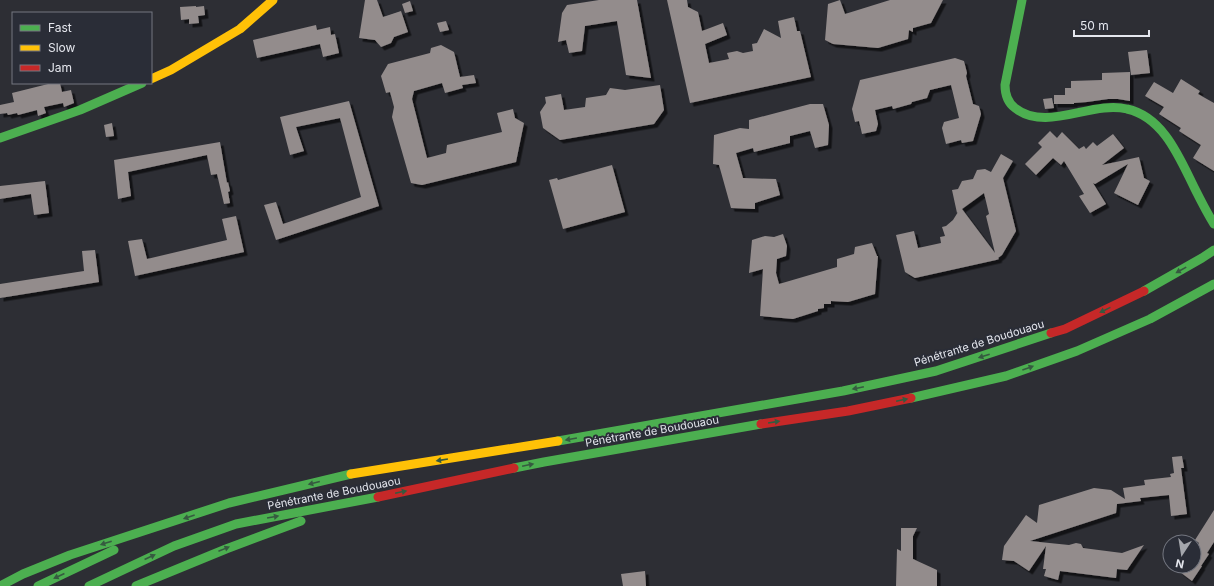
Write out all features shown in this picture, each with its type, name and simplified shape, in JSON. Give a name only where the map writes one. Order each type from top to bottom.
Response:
[{"type":"main road","points":[[152,79],[171,70],[240,29],[273,0]]},
{"type":"main road","points":[[1022,0],[1010,55],[1005,91],[1006,97],[1014,108],[1026,115],[1038,117],[1056,117],[1109,107],[1121,107],[1143,115],[1152,122],[1174,148],[1214,224]]},
{"type":"main road","points":[[0,138],[80,110],[140,84]]},
{"type":"main road","name":"Pénétrante de Boudouaou","points":[[170,523],[229,503],[342,476],[548,443],[843,391],[936,371],[1065,329],[1140,293],[1214,250]]},
{"type":"main road","name":"Pénétrante de Boudouaou","points":[[89,586],[174,546],[236,524],[348,503],[544,462],[735,428],[848,411],[940,392],[1006,376],[1077,351],[1150,319],[1214,284]]},
{"type":"main road","points":[[136,586],[226,549],[348,503]]},
{"type":"main road","points":[[0,586],[23,574],[70,555],[170,523]]},
{"type":"main road","points":[[38,586],[170,523]]},
{"type":"building","points":[[365,0],[377,0],[383,17],[401,11],[408,32],[394,37],[391,43],[381,47],[375,40],[359,38]]},
{"type":"building","points":[[599,0],[637,0],[651,78],[626,75],[617,21],[585,26],[582,51],[569,53],[566,40],[558,42],[562,13],[567,5]]},
{"type":"building","points":[[667,0],[687,0],[688,7],[698,12],[702,31],[723,23],[727,35],[705,44],[709,63],[729,59],[727,53],[737,51],[743,53],[753,51],[752,44],[757,43],[764,29],[781,38],[778,21],[794,17],[797,31],[800,31],[811,77],[690,103]]},
{"type":"building","points":[[840,0],[845,14],[890,0],[943,0],[931,23],[913,28],[913,32],[909,30],[908,39],[878,48],[833,44],[825,40],[828,4]]},
{"type":"building","points":[[410,1],[413,11],[405,13],[402,4]]},
{"type":"building","points":[[204,6],[205,15],[198,16],[199,23],[189,24],[189,19],[181,20],[180,7]]},
{"type":"building","points":[[446,21],[449,30],[440,32],[437,23]]},
{"type":"building","points":[[316,25],[317,30],[330,27],[331,35],[335,34],[339,53],[323,57],[320,44],[257,58],[253,40]]},
{"type":"building","points":[[441,45],[454,52],[460,77],[474,75],[476,83],[462,85],[463,88],[445,93],[442,83],[414,91],[412,99],[427,158],[446,153],[447,145],[502,132],[497,113],[513,109],[515,118],[524,123],[516,162],[422,185],[411,183],[392,117],[394,107],[390,92],[386,93],[381,76],[388,64],[430,53],[431,48]]},
{"type":"building","points":[[1147,50],[1150,73],[1131,75],[1128,52]]},
{"type":"building","points":[[955,58],[964,61],[973,104],[979,106],[981,114],[973,141],[962,143],[961,140],[946,144],[942,128],[944,122],[959,118],[951,85],[930,90],[927,98],[912,102],[911,104],[893,109],[892,106],[875,110],[878,124],[876,131],[862,134],[859,121],[855,122],[852,109],[860,80]]},
{"type":"building","points":[[1130,72],[1130,101],[1108,99],[1074,104],[1054,104],[1054,95],[1065,95],[1065,88],[1071,88],[1071,81],[1102,80],[1102,73]]},
{"type":"building","points":[[1181,79],[1200,91],[1198,94],[1214,103],[1214,171],[1193,158],[1201,145],[1179,131],[1181,128],[1159,114],[1164,107],[1145,96],[1154,82],[1173,93]]},
{"type":"building","points":[[48,84],[60,84],[62,92],[71,90],[74,103],[64,107],[63,103],[44,107],[46,113],[38,116],[37,110],[18,115],[17,113],[8,115],[7,113],[0,114],[0,105],[14,102],[12,93]]},
{"type":"building","points":[[660,85],[664,110],[654,124],[560,140],[543,128],[540,112],[546,103],[545,97],[561,94],[564,110],[585,107],[586,98],[606,95],[610,88],[625,90]]},
{"type":"building","points":[[1052,98],[1054,108],[1045,109],[1043,99]]},
{"type":"building","points":[[349,101],[379,206],[276,240],[264,205],[276,202],[283,224],[361,197],[340,118],[296,127],[304,151],[290,155],[280,117]]},
{"type":"building","points":[[810,104],[823,104],[829,125],[828,145],[815,148],[810,131],[790,136],[790,143],[754,152],[753,148],[736,153],[743,178],[776,179],[780,195],[755,203],[755,209],[731,208],[719,165],[713,164],[714,135],[740,128],[749,129],[749,120]]},
{"type":"building","points":[[112,123],[114,136],[106,137],[104,125]]},
{"type":"building","points":[[1050,131],[1057,138],[1062,132],[1079,149],[1084,146],[1086,149],[1093,142],[1097,146],[1113,134],[1124,148],[1102,165],[1139,157],[1144,178],[1150,181],[1138,205],[1114,193],[1128,164],[1095,184],[1093,183],[1106,204],[1090,213],[1079,196],[1084,194],[1064,161],[1061,165],[1053,158],[1036,175],[1025,164],[1042,147],[1038,143]]},
{"type":"building","points":[[220,142],[227,183],[228,182],[230,191],[228,192],[230,203],[224,204],[217,174],[211,175],[207,155],[128,172],[131,196],[118,199],[114,160]]},
{"type":"building","points":[[1001,154],[1013,161],[1003,178],[1016,231],[1002,255],[998,258],[999,259],[915,278],[905,272],[896,235],[914,231],[918,248],[941,243],[940,237],[945,236],[942,227],[946,226],[953,220],[958,212],[957,213],[952,190],[958,189],[962,181],[973,179],[977,170],[985,169],[991,172]],"holes":[[[984,193],[989,214],[986,216],[995,253],[962,209]]]},
{"type":"building","points":[[612,165],[625,212],[563,229],[549,180],[557,178],[558,180]]},
{"type":"building","points":[[45,181],[49,213],[34,215],[31,194],[0,199],[0,186]]},
{"type":"building","points":[[236,216],[244,252],[135,276],[128,241],[142,239],[147,259],[227,240],[222,219]]},
{"type":"building","points":[[783,234],[787,246],[786,256],[777,259],[776,273],[779,284],[837,267],[837,259],[854,254],[855,247],[872,243],[878,256],[875,294],[848,302],[831,301],[831,304],[824,304],[824,308],[818,309],[818,311],[793,319],[760,316],[763,269],[749,273],[752,240],[765,236],[774,237]]},
{"type":"building","points":[[95,250],[99,282],[0,298],[0,284],[84,271],[82,251]]},
{"type":"building","points":[[1182,456],[1184,468],[1181,468],[1187,514],[1171,516],[1169,495],[1140,498],[1141,501],[1117,504],[1116,513],[1030,541],[1069,545],[1076,543],[1081,544],[1083,548],[1122,553],[1144,545],[1127,570],[1117,569],[1116,578],[1060,571],[1058,580],[1044,576],[1046,569],[1043,569],[1046,546],[1029,571],[1014,561],[1002,560],[1004,546],[1026,515],[1037,523],[1039,505],[1094,488],[1111,490],[1125,499],[1123,488],[1145,485],[1144,480],[1171,477],[1170,474],[1174,473],[1172,457]]},
{"type":"building","points":[[1214,510],[1214,542],[1207,553],[1209,554],[1202,564],[1202,534],[1199,534]]},
{"type":"building","points":[[901,528],[917,528],[913,536],[913,559],[937,570],[937,586],[896,586],[897,549],[901,551]]},
{"type":"building","points":[[645,571],[646,586],[623,586],[621,574]]},
{"type":"building","points":[[1183,574],[1197,574],[1192,581]]},
{"type":"traffic: fast","points":[[1022,0],[1005,85],[1006,95],[1010,103],[1015,108],[1028,115],[1041,117],[1055,117],[1113,107],[1127,109],[1140,114],[1161,130],[1169,141],[1177,153],[1214,224]]},
{"type":"traffic: fast","points":[[0,138],[80,110],[140,84]]},
{"type":"traffic: fast","points":[[1144,291],[1214,250]]},
{"type":"traffic: fast","points":[[911,398],[1006,376],[1077,351],[1150,319],[1214,284]]},
{"type":"traffic: fast","points":[[558,441],[843,391],[936,371],[1051,333]]},
{"type":"traffic: fast","points":[[514,468],[761,424]]},
{"type":"traffic: fast","points":[[0,586],[23,574],[70,555],[229,503],[351,474]]},
{"type":"traffic: fast","points":[[89,586],[174,546],[236,524],[378,497]]},
{"type":"traffic: fast","points":[[136,586],[226,549],[301,521]]},
{"type":"traffic: fast","points":[[38,586],[114,550]]},
{"type":"traffic: slow","points":[[152,79],[171,70],[240,29],[273,0]]},
{"type":"traffic: slow","points":[[351,474],[558,441]]},
{"type":"traffic: jam","points":[[1051,333],[1065,329],[1144,291]]},
{"type":"traffic: jam","points":[[761,424],[848,411],[911,398]]},
{"type":"traffic: jam","points":[[378,497],[514,468]]}]
